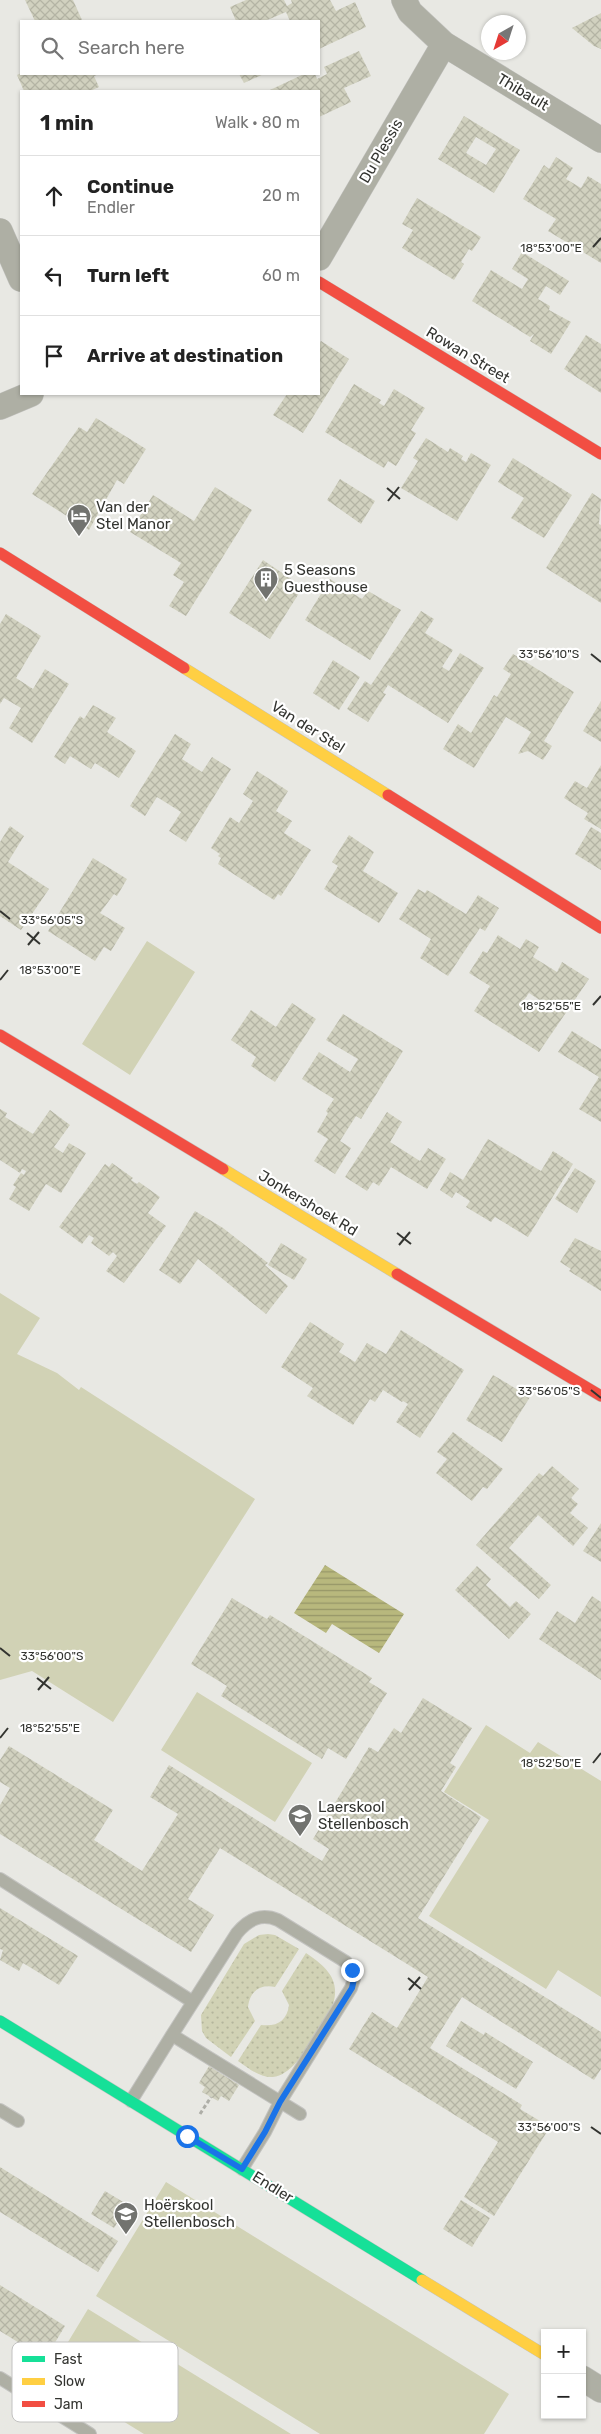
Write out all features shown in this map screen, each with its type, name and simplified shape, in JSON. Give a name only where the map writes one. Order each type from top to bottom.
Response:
[{"type":"street","name":"Thibault","points":[[404,0],[410,12],[444,44],[601,140]]},
{"type":"street","name":"Du Plessis","points":[[320,256],[444,44]]},
{"type":"street","points":[[0,231],[20,276]]},
{"type":"street","name":"Rowan Street","points":[[320,283],[601,454]]},
{"type":"street","points":[[0,407],[29,395]]},
{"type":"street","name":"Van der Stel","points":[[0,553],[601,928]]},
{"type":"street","name":"Jonkershoek Rd","points":[[0,1035],[601,1396]]},
{"type":"street","name":"Endler","points":[[0,2020],[541,2353]]},
{"type":"street","points":[[586,2381],[601,2390]]},
{"type":"lane","points":[[0,1879],[193,2002]]},
{"type":"lane","points":[[131,2101],[244,1924],[259,1916],[269,1916],[278,1920],[346,1962],[352,1970],[354,1979],[352,1988],[280,2102],[265,2132],[242,2169]]},
{"type":"lane","points":[[172,2035],[300,2114]]},
{"type":"lane","points":[[0,2110],[18,2121]]},
{"type":"lane","points":[[0,2378],[12,2385]]},
{"type":"lane","points":[[71,2422],[90,2434]]},
{"type":"path","points":[[197,2118],[210,2097]]},
{"type":"shaded area","points":[[147,941],[195,972],[130,1075],[82,1044]]},
{"type":"shaded area","points":[[0,1293],[40,1318],[17,1354],[57,1373],[79,1390],[81,1387],[255,1499],[113,1722],[32,1671],[0,1680]]},
{"type":"shaded area","points":[[325,1565],[404,1614],[379,1653],[332,1624],[326,1633],[294,1613]]},
{"type":"shaded area","points":[[197,1692],[312,1763],[275,1822],[161,1750]]},
{"type":"shaded area","points":[[486,1725],[530,1753],[538,1742],[601,1781],[601,1997],[558,1970],[546,1989],[429,1916],[489,1820],[444,1792]]},
{"type":"shaded area","points":[[259,1935],[275,1935],[299,1949],[275,1987],[260,1988],[253,1993],[248,2007],[255,2021],[231,2057],[206,2038],[202,2031],[201,2015],[244,1944]]},
{"type":"shaded area","points":[[306,1953],[330,1974],[335,1987],[333,2004],[308,2047],[291,2068],[273,2077],[259,2074],[238,2061],[261,2025],[276,2024],[286,2015],[289,2005],[282,1991]]},
{"type":"shaded area","points":[[166,2182],[509,2394],[484,2434],[320,2434],[178,2347],[178,2342],[171,2342],[96,2296]]},
{"type":"shaded area","points":[[88,2309],[142,2342],[68,2342]]},
{"type":"shaded area","points":[[178,2364],[291,2434],[144,2434],[124,2422],[178,2422]]},
{"type":"building","points":[[25,0],[73,0],[82,20],[35,20]]},
{"type":"building","points":[[246,0],[284,0],[287,6],[292,3],[291,0],[330,0],[336,11],[355,2],[366,27],[320,49],[320,20],[290,20],[286,12],[267,20],[236,20],[230,7]]},
{"type":"building","points":[[601,13],[601,49],[594,46],[572,28]]},
{"type":"building","points":[[359,51],[371,76],[344,88],[351,102],[320,117],[320,90],[270,90],[302,75],[315,75],[317,79],[327,74],[324,67]]},
{"type":"building","points":[[17,75],[96,75],[94,76],[99,87],[92,90],[24,90]]},
{"type":"building","points":[[240,75],[262,75],[244,83]]},
{"type":"building","points":[[464,116],[520,150],[494,193],[438,159]],"holes":[[[476,137],[496,149],[486,165],[466,153]]]},
{"type":"building","points":[[556,157],[573,168],[566,179],[581,188],[588,176],[601,184],[601,263],[548,231],[556,219],[523,199],[544,165],[549,169]]},
{"type":"building","points":[[417,198],[481,237],[472,251],[469,249],[461,262],[464,264],[454,280],[402,248],[413,230],[402,224]]},
{"type":"building","points":[[522,252],[569,281],[560,295],[546,286],[538,299],[550,306],[549,310],[571,322],[551,354],[530,341],[534,334],[530,337],[472,301],[491,270],[522,289],[528,279],[512,269]]},
{"type":"building","points":[[586,335],[601,344],[601,393],[564,369]]},
{"type":"building","points":[[321,341],[349,359],[303,433],[273,415],[286,395],[320,395]]},
{"type":"building","points":[[354,384],[381,400],[379,403],[384,406],[394,389],[425,408],[411,430],[416,433],[396,466],[388,461],[384,468],[325,432]]},
{"type":"building","points":[[96,418],[146,449],[124,484],[117,480],[89,530],[32,494],[79,427],[87,432]]},
{"type":"building","points":[[426,438],[448,452],[450,448],[463,456],[461,459],[466,462],[471,453],[491,465],[457,521],[401,488],[418,461],[413,458]]},
{"type":"building","points":[[513,458],[572,495],[544,538],[511,518],[524,498],[498,482]]},
{"type":"building","points":[[340,479],[375,501],[361,524],[327,500]]},
{"type":"building","points":[[215,487],[252,510],[186,616],[169,606],[184,582],[173,575],[181,563],[130,532],[153,495],[194,521]]},
{"type":"building","points":[[592,493],[601,499],[599,524],[601,525],[601,603],[546,568]]},
{"type":"building","name":"5 Seasons Guesthouse","points":[[263,560],[303,587],[270,639],[229,613]]},
{"type":"building","points":[[330,579],[362,599],[368,591],[401,610],[370,660],[305,620]]},
{"type":"building","points":[[421,611],[434,619],[425,633],[453,650],[442,667],[449,671],[460,653],[484,668],[448,723],[388,685],[383,693],[386,694],[368,722],[347,709],[365,681],[371,685]]},
{"type":"building","points":[[6,614],[41,636],[16,678],[33,689],[45,669],[69,684],[32,743],[9,728],[21,708],[4,698],[0,704],[0,624]]},
{"type":"building","points":[[513,654],[574,692],[544,741],[552,746],[543,760],[528,751],[518,754],[531,732],[506,717],[474,768],[443,749],[458,724],[471,733],[494,695],[497,697],[511,674],[503,669]]},
{"type":"building","points":[[333,660],[360,677],[339,710],[313,693]]},
{"type":"building","points":[[601,701],[601,742],[583,731]]},
{"type":"building","points":[[93,705],[116,718],[107,732],[136,751],[119,778],[95,763],[91,769],[70,756],[65,764],[54,757],[80,716],[84,719]]},
{"type":"building","points":[[175,734],[191,744],[182,759],[202,772],[212,757],[231,769],[186,842],[169,831],[181,812],[157,797],[145,816],[130,806]]},
{"type":"building","points":[[601,765],[601,829],[584,819],[588,813],[564,798],[575,781],[587,788]]},
{"type":"building","points":[[257,771],[288,791],[276,811],[292,821],[284,833],[311,850],[281,896],[278,894],[274,900],[218,864],[221,858],[218,856],[220,854],[211,848],[230,817],[239,823],[253,801],[243,794]]},
{"type":"building","points":[[10,826],[24,836],[8,862],[49,889],[21,930],[0,916],[0,842]]},
{"type":"building","points":[[591,827],[601,833],[601,870],[575,854]]},
{"type":"building","points":[[349,835],[374,852],[363,871],[398,893],[379,923],[324,889],[338,866],[332,862]]},
{"type":"building","points":[[93,858],[127,879],[117,896],[114,894],[100,913],[125,928],[111,951],[104,947],[95,961],[48,931]]},
{"type":"building","points":[[418,889],[425,893],[427,890],[466,914],[478,895],[499,908],[485,931],[480,928],[448,976],[420,958],[431,939],[399,919]]},
{"type":"building","points":[[498,935],[520,949],[526,939],[539,947],[533,957],[557,972],[562,962],[589,979],[539,1052],[474,1011],[490,986],[469,973],[483,951],[487,953]],"holes":[[[529,993],[541,1001],[534,1011],[522,1003]]]},
{"type":"building","points":[[292,1003],[316,1019],[275,1082],[251,1066],[256,1057],[231,1040],[251,1010],[276,1027]]},
{"type":"building","points":[[343,1014],[403,1051],[361,1119],[356,1116],[340,1141],[351,1148],[335,1174],[314,1161],[328,1139],[317,1132],[328,1113],[326,1111],[334,1099],[302,1079],[319,1052],[350,1072],[358,1059],[326,1040]]},
{"type":"building","points":[[572,1031],[601,1049],[601,1122],[579,1109],[599,1077],[558,1052]]},
{"type":"building","points":[[0,1109],[7,1113],[5,1117],[33,1134],[50,1110],[70,1125],[54,1147],[63,1153],[69,1143],[86,1153],[61,1193],[46,1184],[29,1211],[9,1199],[16,1187],[13,1185],[21,1173],[24,1175],[26,1171],[22,1169],[20,1173],[0,1160]]},
{"type":"building","points":[[387,1112],[402,1122],[390,1142],[420,1161],[428,1148],[446,1159],[427,1189],[391,1167],[379,1186],[373,1182],[367,1191],[345,1177]]},
{"type":"building","points":[[488,1139],[541,1171],[553,1151],[573,1164],[528,1237],[495,1217],[491,1222],[466,1207],[470,1201],[456,1192],[452,1198],[440,1190],[450,1172],[463,1180]]},
{"type":"building","points":[[112,1163],[133,1178],[131,1180],[137,1184],[139,1182],[160,1197],[148,1213],[166,1226],[124,1283],[106,1271],[117,1256],[113,1252],[109,1256],[91,1243],[94,1238],[89,1235],[82,1244],[59,1227],[105,1164],[109,1167]]},
{"type":"building","points":[[575,1168],[596,1181],[577,1213],[555,1199]]},
{"type":"building","points":[[195,1211],[223,1228],[268,1263],[265,1265],[288,1286],[266,1314],[198,1259],[180,1284],[159,1270]]},
{"type":"building","points":[[575,1238],[601,1251],[601,1291],[569,1271],[571,1269],[560,1262]]},
{"type":"building","points":[[281,1243],[307,1259],[294,1280],[268,1265]]},
{"type":"building","points":[[310,1322],[344,1344],[339,1352],[355,1362],[367,1343],[386,1354],[401,1330],[464,1370],[420,1438],[396,1422],[408,1404],[383,1390],[375,1402],[370,1399],[353,1425],[307,1396],[313,1388],[281,1367]]},
{"type":"building","points":[[493,1375],[530,1397],[502,1442],[466,1420]]},
{"type":"building","points":[[453,1432],[503,1469],[487,1489],[483,1487],[472,1501],[436,1473],[447,1459],[437,1452]]},
{"type":"building","points":[[552,1466],[579,1489],[571,1498],[578,1504],[570,1513],[588,1528],[573,1546],[538,1515],[509,1548],[551,1585],[539,1599],[476,1545],[539,1473],[543,1476]]},
{"type":"building","points":[[601,1523],[601,1562],[583,1551]]},
{"type":"building","points":[[477,1566],[491,1579],[486,1585],[510,1607],[516,1601],[531,1614],[509,1639],[455,1590]]},
{"type":"building","points":[[592,1596],[601,1602],[601,1680],[539,1639],[557,1611],[575,1623]]},
{"type":"building","points":[[232,1598],[267,1619],[270,1615],[372,1678],[369,1682],[387,1693],[346,1759],[328,1748],[322,1759],[221,1696],[227,1686],[191,1664]]},
{"type":"building","points":[[423,1698],[472,1728],[450,1763],[456,1767],[441,1791],[481,1817],[418,1918],[601,2032],[601,2069],[594,2080],[462,1997],[430,2048],[522,2105],[520,2109],[550,2127],[494,2216],[464,2197],[498,2142],[349,2049],[372,2012],[397,2028],[428,1977],[220,1848],[188,1899],[214,1915],[191,1952],[0,1834],[0,1805],[10,1788],[0,1782],[0,1760],[9,1746],[113,1810],[94,1840],[142,1871],[178,1814],[150,1797],[169,1765],[322,1861],[329,1849],[313,1839],[369,1747],[378,1752],[394,1728],[401,1733]]},
{"type":"building","points":[[0,1908],[78,1956],[59,1985],[23,1963],[19,1971],[0,1960],[3,1950],[0,1949]]},
{"type":"building","points":[[461,2021],[484,2035],[485,2032],[533,2062],[516,2089],[446,2046]]},
{"type":"building","points":[[209,2066],[239,2085],[229,2101],[221,2096],[218,2101],[202,2092],[205,2087],[199,2083]]},
{"type":"building","points":[[0,2167],[118,2241],[98,2272],[0,2212]]},
{"type":"building","points":[[105,2191],[128,2205],[114,2228],[91,2214]]},
{"type":"building","points":[[461,2200],[490,2218],[472,2247],[443,2229]]},
{"type":"building","points":[[0,2285],[65,2326],[55,2342],[18,2342],[0,2331]]},
{"type":"traffic: fast","points":[[0,2021],[422,2280]]},
{"type":"traffic: slow","points":[[184,668],[388,795]]},
{"type":"traffic: slow","points":[[223,1169],[397,1274]]},
{"type":"traffic: slow","points":[[422,2280],[541,2353]]},
{"type":"traffic: jam","points":[[320,283],[601,454]]},
{"type":"traffic: jam","points":[[0,553],[184,668]]},
{"type":"traffic: jam","points":[[388,795],[601,928]]},
{"type":"traffic: jam","points":[[0,1035],[223,1169]]},
{"type":"traffic: jam","points":[[397,1274],[601,1396]]},
{"type":"place","name":"Van der Stel Manor","points":[[79,537]]},
{"type":"place","name":"5 Seasons Guesthouse","points":[[266,600]]},
{"type":"place","name":"Laerskool Stellenbosch","points":[[300,1837]]},
{"type":"place","name":"Hoërskool Stellenbosch","points":[[126,2235]]},
{"type":"route","points":[[187,2136],[242,2169],[265,2132],[280,2102],[352,1988],[354,1979],[352,1970]]}]
